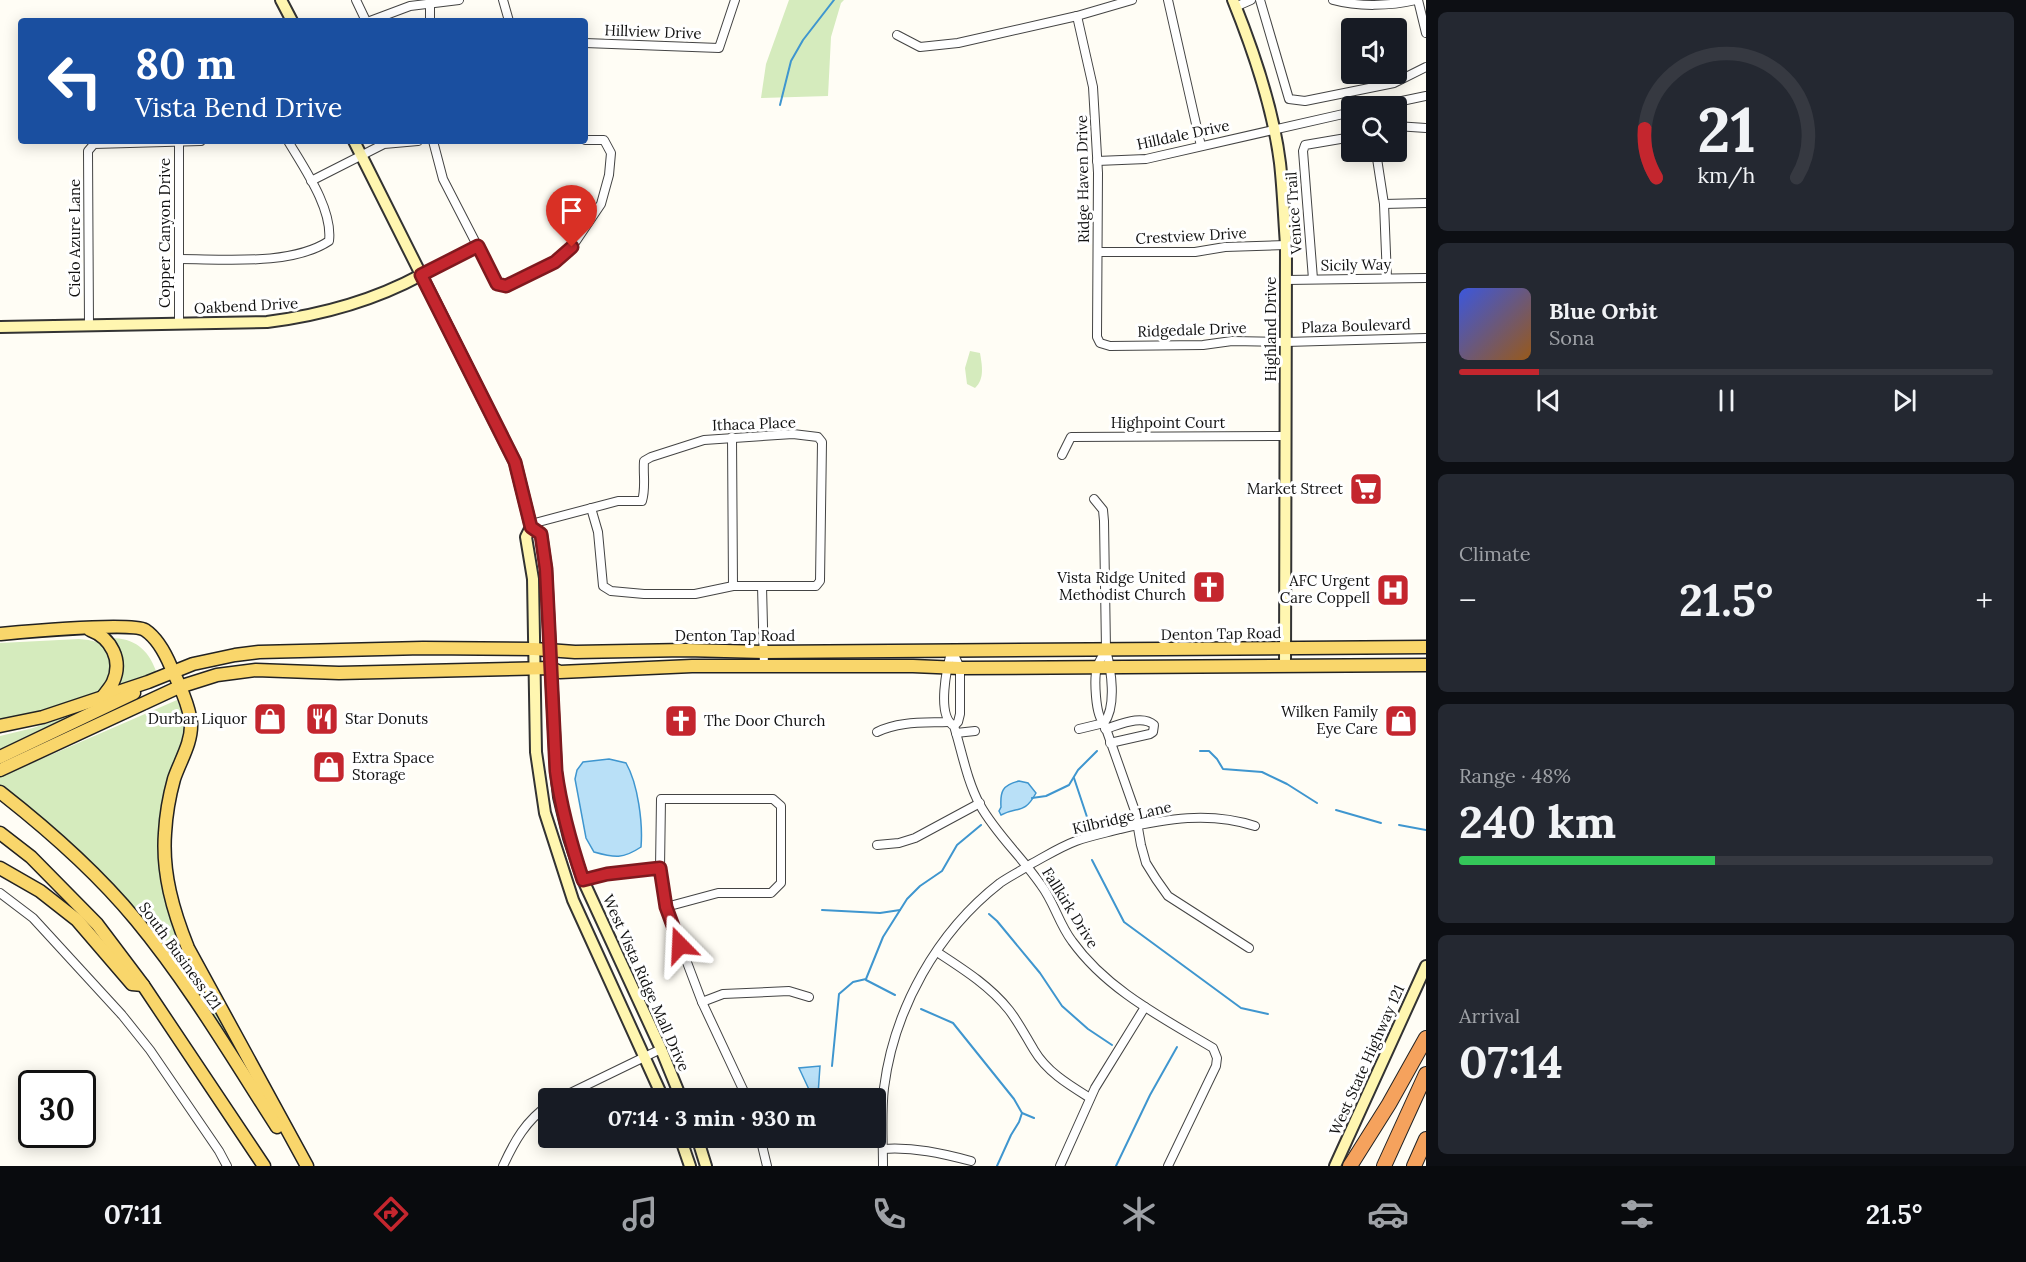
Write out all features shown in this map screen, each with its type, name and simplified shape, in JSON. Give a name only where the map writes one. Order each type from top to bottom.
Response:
[{"type":"highway","points":[[1350,1166],[1389,1104],[1426,1038]]},
{"type":"highway","points":[[1384,1166],[1426,1074]]},
{"type":"highway","points":[[1414,1166],[1426,1139]]},
{"type":"main road","points":[[281,0],[290,18]]},
{"type":"main road","name":"Highland Drive","points":[[1234,3],[1253,53],[1280,160],[1286,245],[1285,666]]},
{"type":"main road","points":[[356,144],[515,462],[531,526]]},
{"type":"main road","name":"Oakbend Drive","points":[[0,327],[267,322],[306,317],[376,296],[421,275]]},
{"type":"main road","name":"West Vista Ridge Mall Drive","points":[[658,1088],[597,957],[565,879],[545,813],[536,752],[533,579],[526,537],[531,526],[541,534],[544,557],[554,747],[559,797],[569,838],[583,880],[677,1088]]},
{"type":"main road","points":[[86,628],[108,641],[117,665],[113,682],[102,698]]},
{"type":"main road","points":[[0,634],[86,628],[136,628],[145,630],[173,658],[190,666]]},
{"type":"main road","points":[[159,646],[173,672],[191,724],[190,737],[175,778],[169,803],[165,834],[167,879],[179,926],[193,957],[306,1166]]},
{"type":"main road","points":[[1343,665],[1357,661],[1404,659],[1410,655],[1412,647]]},
{"type":"main road","name":"Denton Tap Road","points":[[148,682],[190,666],[235,655],[259,652],[385,649],[764,652],[1426,647]]},
{"type":"main road","points":[[382,672],[385,649]]},
{"type":"main road","points":[[1343,665],[1424,662]]},
{"type":"main road","name":"Denton Tap Road","points":[[6,759],[179,687],[206,678],[256,670],[339,673],[551,668],[560,672],[692,666],[1110,668],[1343,665]]},
{"type":"main road","points":[[188,710],[192,695],[206,678]]},
{"type":"main road","points":[[0,726],[43,717],[148,682]]},
{"type":"main road","points":[[0,770],[6,759],[126,697],[148,682]]},
{"type":"main road","name":"South Business 121","points":[[0,792],[51,834],[110,891],[143,928],[164,955],[302,1166]]},
{"type":"main road","points":[[0,833],[31,857],[63,887],[97,924],[143,985],[264,1166]]},
{"type":"main road","points":[[0,868],[40,891],[77,920],[132,984],[143,985]]},
{"type":"main road","points":[[565,879],[583,880]]},
{"type":"main road","name":"West State Highway 121","points":[[1335,1166],[1426,966]]},
{"type":"main road","points":[[684,1148],[690,1166]]},
{"type":"main road","points":[[700,1148],[706,1166]]},
{"type":"street","points":[[356,0],[366,18]]},
{"type":"street","points":[[376,18],[410,6],[459,0]]},
{"type":"street","points":[[503,0],[508,18]]},
{"type":"street","name":"Hillview Drive","points":[[588,43],[719,48],[735,0]]},
{"type":"street","points":[[897,35],[920,46],[958,43],[1077,16],[1132,0]]},
{"type":"street","points":[[1168,0],[1201,146]]},
{"type":"street","points":[[1234,3],[1251,0]]},
{"type":"street","points":[[1260,0],[1289,99],[1305,101],[1394,83],[1426,67]]},
{"type":"street","points":[[1333,0],[1350,4],[1404,3],[1417,0],[1426,33]]},
{"type":"street","points":[[430,4],[430,18]]},
{"type":"street","name":"Ridge Haven Drive","points":[[1077,16],[1093,87],[1097,160],[1097,337],[1100,343]]},
{"type":"street","points":[[1407,100],[1426,96]]},
{"type":"street","name":"Hilldale Drive","points":[[1097,160],[1146,159],[1341,115]]},
{"type":"street","points":[[1407,127],[1426,128]]},
{"type":"street","name":"Venice Trail","points":[[1313,279],[1303,151],[1305,145],[1341,139]]},
{"type":"street","points":[[434,144],[443,179],[497,284],[506,286],[555,262],[572,247],[600,204],[609,175],[611,153],[604,140],[588,140]]},
{"type":"street","name":"Cielo Azure Lane","points":[[89,326],[88,151],[94,144]]},
{"type":"street","name":"Copper Canyon Drive","points":[[178,144],[180,259],[178,324]]},
{"type":"street","points":[[180,259],[281,257],[320,247],[329,241],[331,229],[311,180],[290,144]]},
{"type":"street","points":[[311,180],[384,144]]},
{"type":"street","points":[[1378,162],[1384,204],[1387,278]]},
{"type":"street","points":[[1384,204],[1426,203]]},
{"type":"street","name":"Crestview Drive","points":[[1098,252],[1195,252],[1225,247],[1286,245]]},
{"type":"street","name":"Oakbend Drive","points":[[421,275],[478,246]]},
{"type":"street","name":"Sicily Way","points":[[1286,279],[1426,278]]},
{"type":"street","name":"Plaza Boulevard","points":[[1286,342],[1426,338]]},
{"type":"street","name":"Ridgedale Drive","points":[[1100,343],[1110,346],[1203,345],[1232,341],[1286,342]]},
{"type":"street","name":"Ithaca Place","points":[[531,526],[618,501],[642,501],[644,461],[704,440],[793,434],[818,437],[822,442],[820,581],[816,586],[762,586]]},
{"type":"street","name":"Highpoint Court","points":[[1062,455],[1071,437],[1285,436]]},
{"type":"street","points":[[732,437],[733,586]]},
{"type":"street","points":[[1094,499],[1103,510],[1104,521],[1106,650],[1110,668],[1111,712],[1105,726]]},
{"type":"street","points":[[591,508],[598,532],[603,586],[611,591],[644,594],[695,594],[733,586],[762,586],[764,666]]},
{"type":"street","name":"Fallkirk Drive","points":[[952,650],[946,668],[945,707],[980,803],[1008,845],[1043,887],[1060,923],[1086,958],[1109,981],[1145,1007],[1213,1048],[1217,1058],[1216,1066],[1168,1166]]},
{"type":"street","name":"Fallkirk Drive","points":[[952,650],[960,668],[960,714],[958,722],[953,727]]},
{"type":"street","points":[[1106,650],[1097,668],[1097,712],[1105,726],[1125,781],[1146,863],[1168,896],[1249,948]]},
{"type":"street","points":[[1079,729],[1142,720],[1154,725],[1153,732],[1150,734],[1110,743]]},
{"type":"street","points":[[877,732],[890,725],[901,723],[975,731]]},
{"type":"street","points":[[666,907],[718,893],[771,893],[781,883],[781,806],[772,799],[661,799],[660,868],[666,907],[702,1002],[742,1088]]},
{"type":"street","points":[[877,845],[899,843],[915,838],[980,803]]},
{"type":"street","name":"Kilbridge Lane","points":[[883,1166],[884,1090],[900,1022],[923,972],[965,915],[983,897],[1002,881],[1053,851],[1076,841],[1138,825],[1191,816],[1241,821],[1255,825]]},
{"type":"street","points":[[583,880],[607,874],[660,868]]},
{"type":"street","points":[[0,893],[24,910],[41,926],[135,1031],[219,1151],[227,1166]]},
{"type":"street","points":[[937,952],[995,994],[1010,1011],[1035,1052],[1051,1071],[1090,1098]]},
{"type":"street","points":[[702,1002],[723,994],[789,991],[809,997]]},
{"type":"street","points":[[1060,1166],[1090,1098],[1145,1007]]},
{"type":"street","points":[[581,1088],[661,1049]]},
{"type":"street","points":[[503,1166],[516,1139],[538,1114]]},
{"type":"street","points":[[763,1148],[767,1166]]},
{"type":"street","points":[[883,1149],[930,1150],[971,1161]]},
{"type":"green space","points":[[789,0],[844,0],[841,3],[831,37],[828,96],[761,98],[766,64]]},
{"type":"green space","points":[[970,351],[980,353],[982,376],[975,388],[967,384],[965,368]]},
{"type":"green space","points":[[111,638],[127,640],[139,646],[149,657],[156,671],[120,686],[122,674]]},
{"type":"green space","points":[[79,639],[102,644],[110,655],[110,674],[102,690],[69,704],[0,723],[0,643]]},
{"type":"green space","points":[[177,700],[186,721],[186,732],[168,791],[169,900],[254,1080],[188,977],[143,918],[92,865],[0,785],[0,777]]},
{"type":"green space","points":[[100,705],[0,754],[0,736],[33,728]]},
{"type":"water","points":[[609,759],[626,763],[637,792],[640,815],[641,847],[629,854],[619,856],[594,852],[586,838],[575,779],[577,770],[583,762]]},
{"type":"water","points":[[1019,781],[1028,783],[1036,793],[1024,807],[1001,815],[999,811],[1003,790]]},
{"type":"water","points":[[820,1066],[818,1088],[808,1088],[799,1068]]},
{"type":"waterway","points":[[780,105],[791,61],[803,40],[834,0]]},
{"type":"waterway","points":[[1032,798],[1046,796],[1069,785],[1078,770],[1097,751]]},
{"type":"waterway","points":[[1200,751],[1209,751],[1223,769],[1262,772],[1287,784],[1317,803]]},
{"type":"waterway","points":[[1074,778],[1089,823]]},
{"type":"waterway","points":[[1336,810],[1381,823]]},
{"type":"waterway","points":[[832,1066],[839,994],[853,982],[866,979],[883,937],[907,899],[920,886],[942,871],[957,845],[981,825]]},
{"type":"waterway","points":[[1399,825],[1426,830]]},
{"type":"waterway","points":[[1092,860],[1124,922],[1241,1008],[1268,1014]]},
{"type":"waterway","points":[[822,910],[880,913],[900,910]]},
{"type":"waterway","points":[[989,914],[1040,973],[1062,1006],[1088,1029],[1112,1045]]},
{"type":"waterway","points":[[866,980],[895,995]]},
{"type":"waterway","points":[[921,1009],[953,1023],[1014,1099],[1022,1113],[1034,1118]]},
{"type":"waterway","points":[[1116,1166],[1150,1095],[1177,1047]]},
{"type":"waterway","points":[[997,1166],[1022,1113]]},
{"type":"waterway","points":[[1333,1127],[1338,1129]]},
{"type":"place","name":"Market Street","points":[[1366,489]]},
{"type":"place","name":"Vista Ridge United Methodist Church","points":[[1209,587]]},
{"type":"place","name":"AFC Urgent Care Coppell","points":[[1393,590]]},
{"type":"place","name":"Durbar Liquor","points":[[270,719]]},
{"type":"place","name":"Star Donuts","points":[[322,719]]},
{"type":"place","name":"The Door Church","points":[[681,721]]},
{"type":"place","name":"Wilken Family Eye Care","points":[[1401,721]]},
{"type":"place","name":"Extra Space Storage","points":[[329,767]]},
{"type":"route","points":[[572,247],[555,262],[506,286],[497,284],[478,246],[421,275],[515,462],[531,527],[541,534],[546,569],[554,747],[559,797],[583,880],[607,874],[660,868],[666,907],[680,945]]}]
